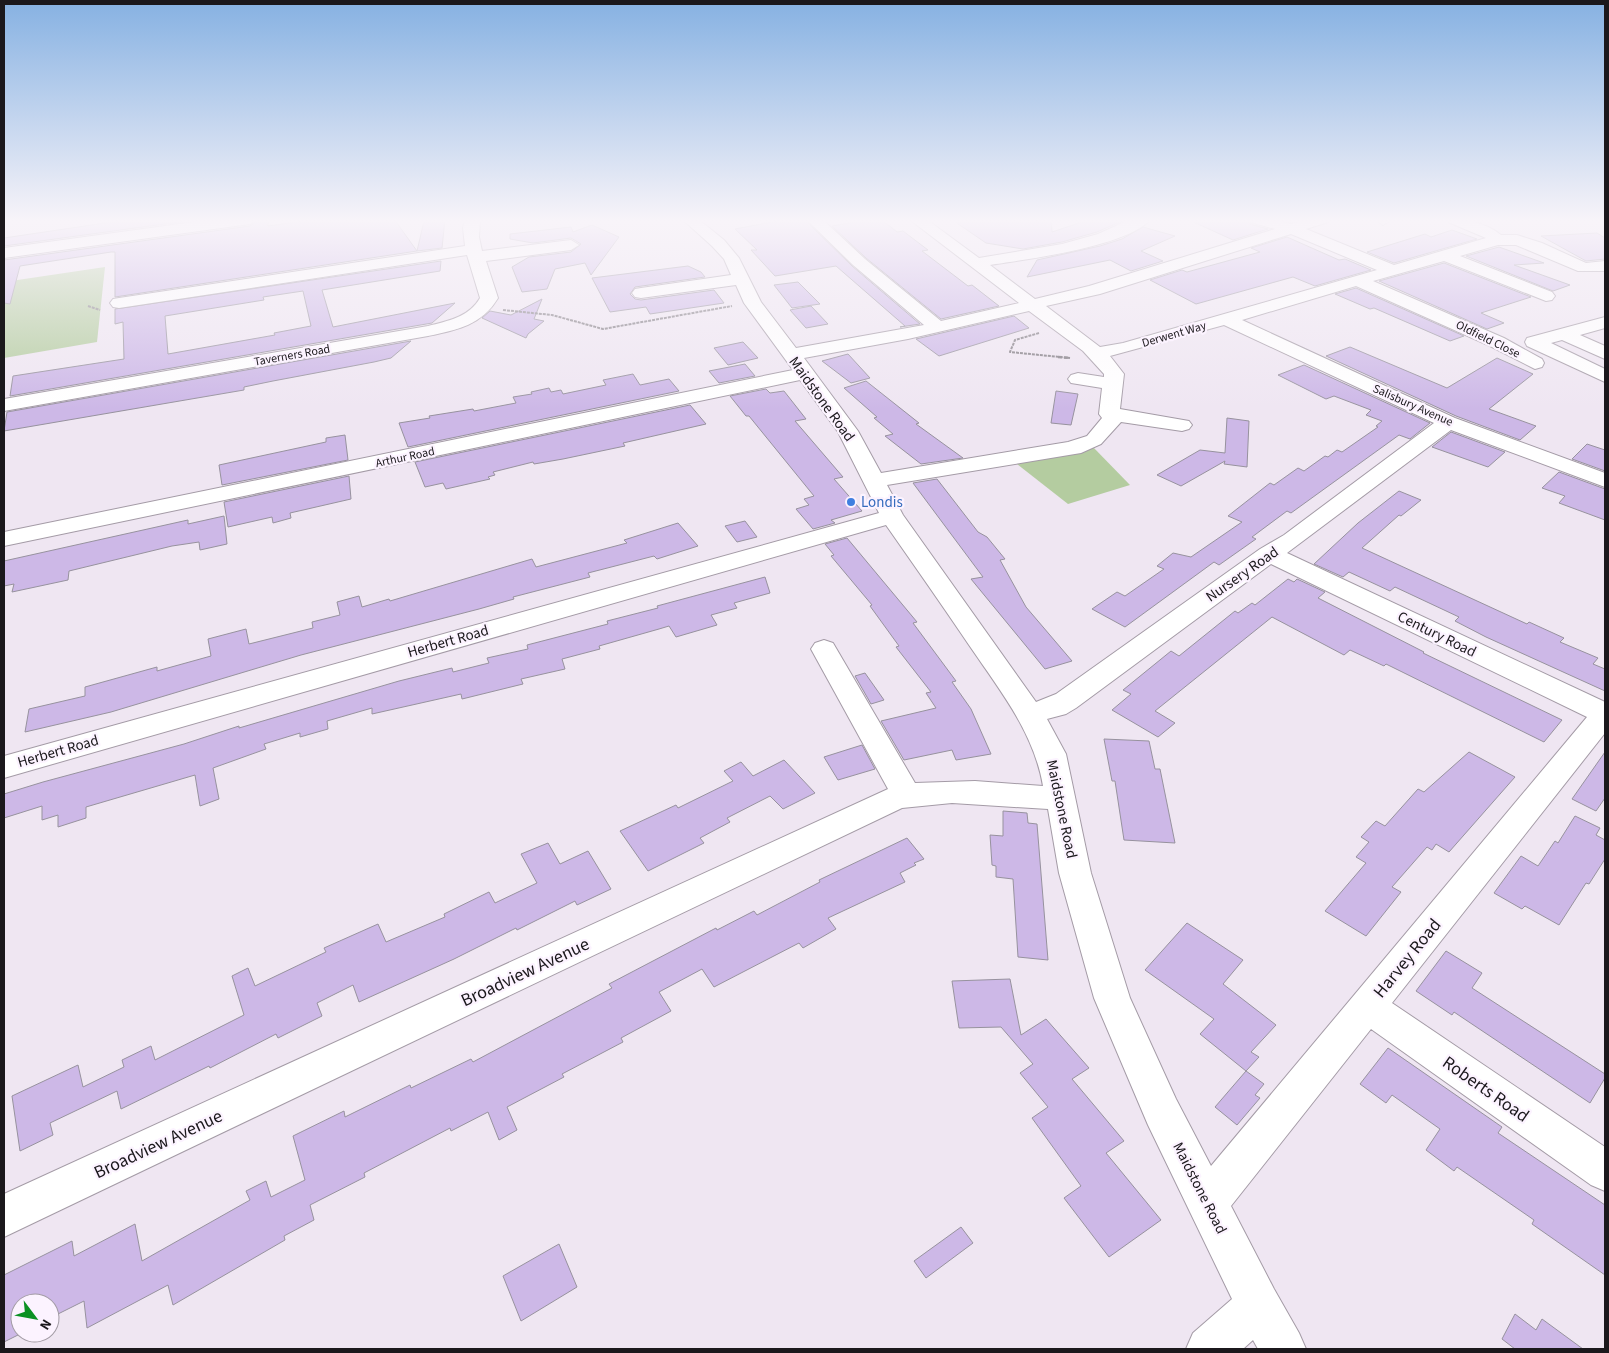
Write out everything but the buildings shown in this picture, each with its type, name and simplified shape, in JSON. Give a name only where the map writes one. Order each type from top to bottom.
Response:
[{"type":"street","points":[[119,303],[268,282]]},
{"type":"street","points":[[483,309],[489,298],[484,282]]},
{"type":"street","name":"Maidstone Road","points":[[742,282],[798,364],[848,431],[892,516],[1028,713],[1051,754],[1075,873],[1112,998],[1162,1112],[1258,1305],[1283,1349]]},
{"type":"street","points":[[883,282],[937,327]]},
{"type":"street","points":[[1002,282],[1063,327],[1101,358],[1113,371],[1114,384],[1109,414],[1182,425]]},
{"type":"street","name":"Arthur Road","points":[[4,539],[798,364],[937,327],[1120,282]]},
{"type":"street","name":"Derwent Way","points":[[1101,358],[1126,348],[1354,282]]},
{"type":"street","name":"Oldfield Close","points":[[1361,282],[1497,342],[1535,363]]},
{"type":"street","points":[[1512,282],[1546,296]]},
{"type":"street","points":[[641,293],[747,291]]},
{"type":"street","name":"Taverners Road","points":[[4,405],[443,328],[466,320],[483,309]]},
{"type":"street","name":"Salisbury Avenue","points":[[1226,319],[1448,422],[1605,480]]},
{"type":"street","points":[[1602,326],[1534,342],[1605,376]]},
{"type":"street","points":[[1564,334],[1605,353]]},
{"type":"street","points":[[1078,379],[1114,384]]},
{"type":"street","points":[[873,481],[1073,448],[1094,440],[1116,415]]},
{"type":"street","name":"Nursery Road","points":[[1028,713],[1056,706],[1066,701],[1269,554],[1292,540],[1448,422]]},
{"type":"street","name":"Herbert Road","points":[[4,767],[892,516]]},
{"type":"street","name":"Century Road","points":[[1269,554],[1575,702],[1605,714]]},
{"type":"street","points":[[824,649],[906,794]]},
{"type":"street","name":"Harvey Road","points":[[1208,1202],[1605,714]]},
{"type":"street","name":"Broadview Avenue","points":[[4,1216],[906,794],[934,792],[1060,799]]},
{"type":"street","name":"Roberts Road","points":[[1367,1006],[1605,1171]]},
{"type":"street","points":[[1209,1349],[1258,1305]]},
{"type":"path","points":[[483,309],[552,315],[603,329],[747,291]]},
{"type":"path","points":[[1063,327],[1014,340],[1010,352],[1101,358]]},
{"type":"green space","points":[[4,282],[103,282],[97,342],[4,358]]},
{"type":"green space","points":[[1092,446],[1130,485],[1068,504],[1013,461]]},
{"type":"place","name":"Londis","points":[[851,502]]}]
